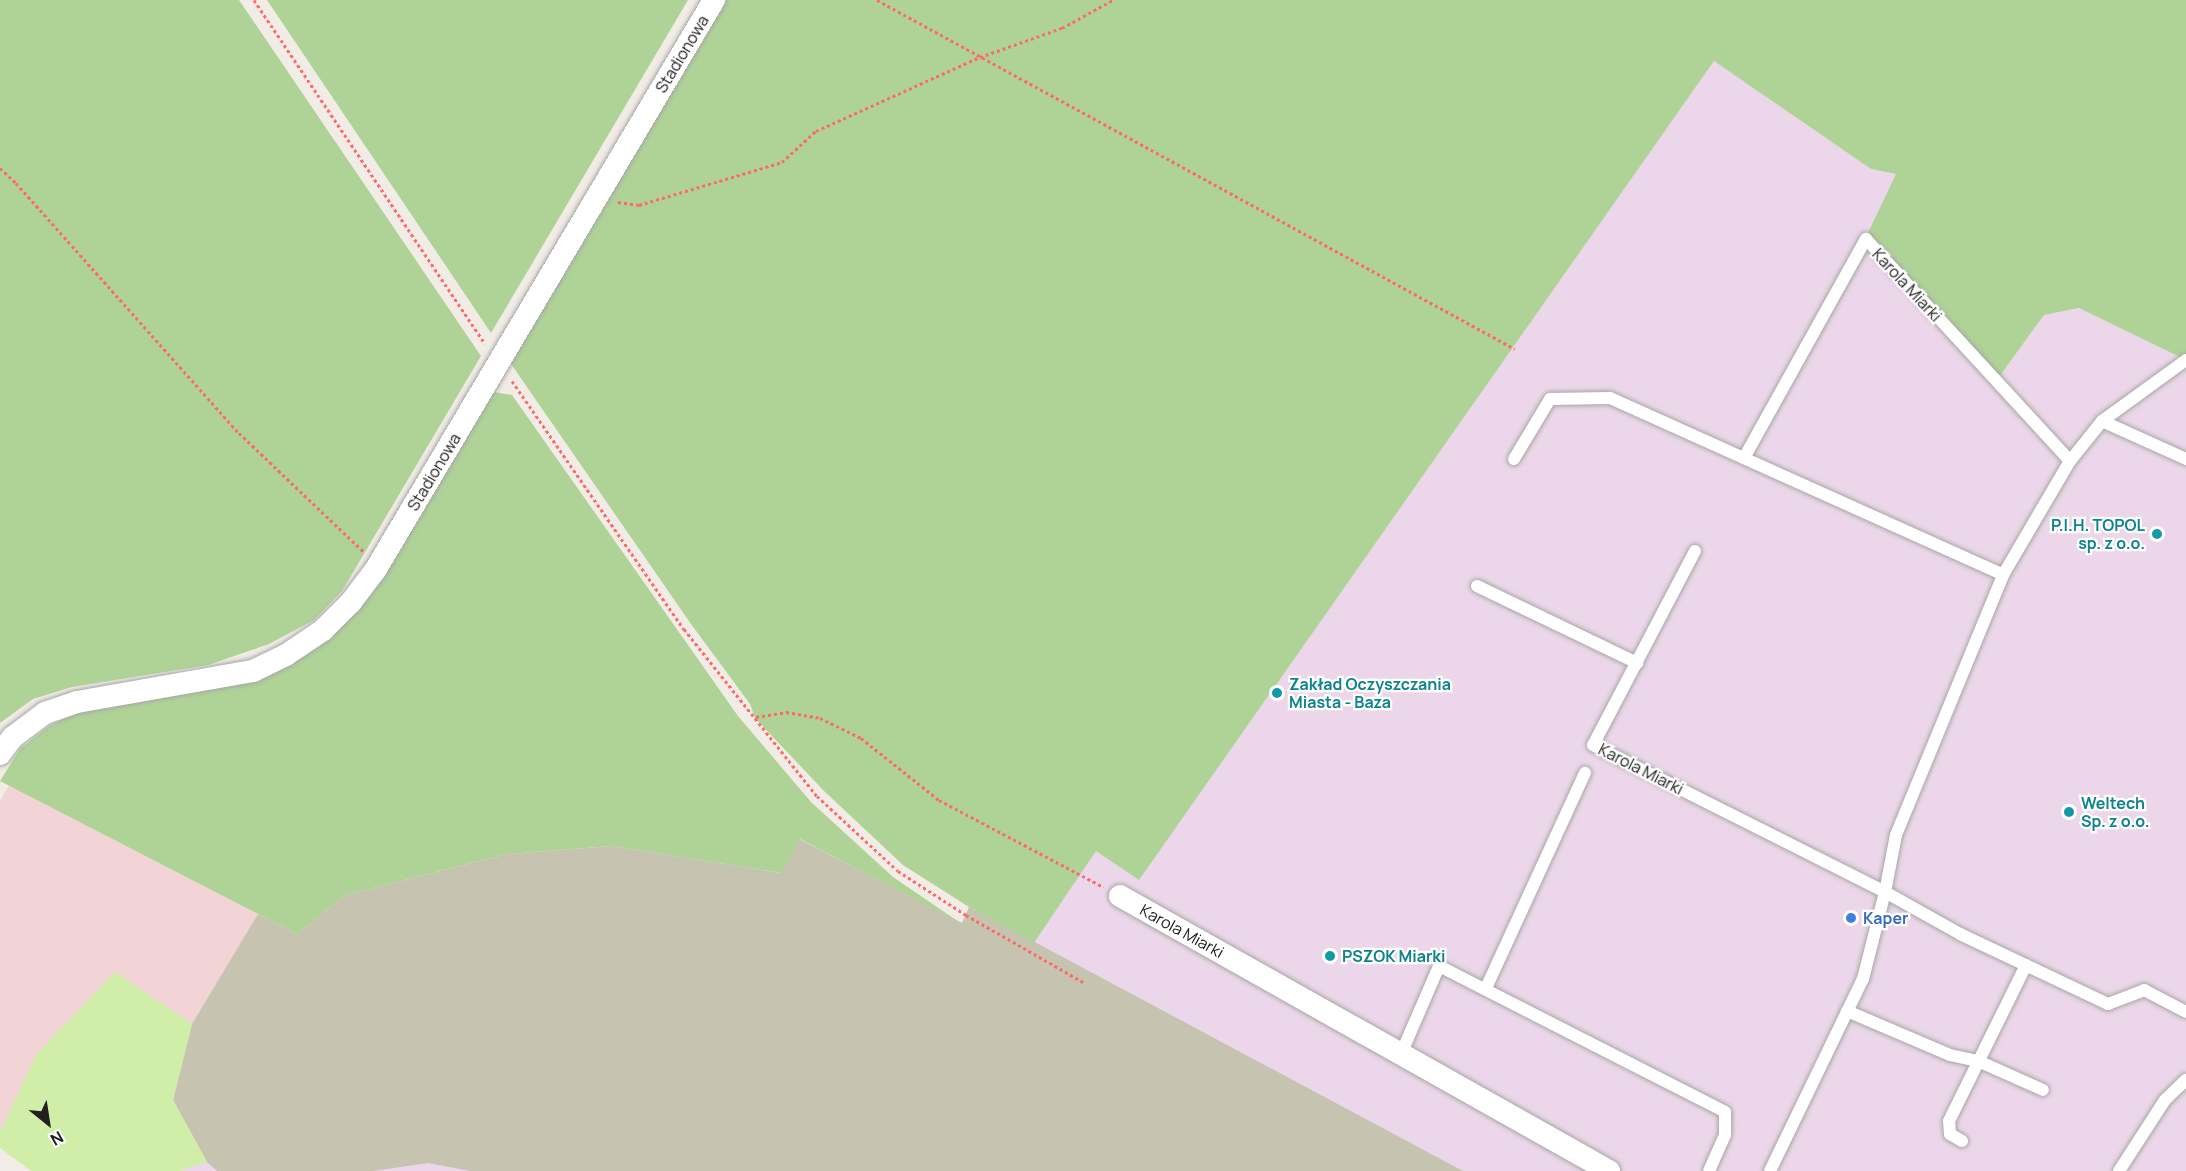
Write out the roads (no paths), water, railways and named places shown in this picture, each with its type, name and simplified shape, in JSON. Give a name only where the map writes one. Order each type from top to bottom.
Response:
[{"type":"street","name":"Stadionowa","points":[[0,754],[13,737],[45,713],[76,702],[253,671],[286,655],[323,630],[351,602],[376,569],[714,0]]},
{"type":"street","name":"Karola Miarki","points":[[1120,896],[1609,1171]]},
{"type":"lane","name":"Karola Miarki","points":[[1744,458],[1866,239],[2070,462]]},
{"type":"lane","points":[[1770,1171],[1863,978],[1885,892],[1896,835],[2003,575],[2070,462],[2102,421],[2186,360]]},
{"type":"lane","points":[[1514,459],[1550,399],[1610,398],[2003,575]]},
{"type":"lane","points":[[2102,421],[2186,459]]},
{"type":"lane","name":"Karola Miarki","points":[[1695,551],[1637,663],[1605,718],[1593,745],[1885,892],[1960,934],[2108,1004],[2144,990],[2186,1012]]},
{"type":"lane","points":[[1477,586],[1637,663]]},
{"type":"lane","name":"Karola Miarki","points":[[1485,988],[1585,772]]},
{"type":"lane","points":[[1962,1141],[1950,1134],[1949,1121],[2026,965]]},
{"type":"lane","points":[[1401,1054],[1439,966],[1725,1112],[1725,1135],[1709,1171]]},
{"type":"lane","points":[[1847,1011],[1950,1055],[1978,1060],[2043,1090]]},
{"type":"lane","points":[[2119,1171],[2165,1100],[2186,1080]]},
{"type":"place","name":"P.I.H. TOPOL sp. z o.o.","points":[[2157,534]]},
{"type":"place","name":"Zakład Oczyszczania Miasta - Baza","points":[[1277,693]]},
{"type":"place","name":"Weltech Sp. z o.o.","points":[[2069,812]]},
{"type":"place","name":"Kaper","points":[[1851,918]]},
{"type":"place","name":"PSZOK Miarki","points":[[1330,956]]}]
